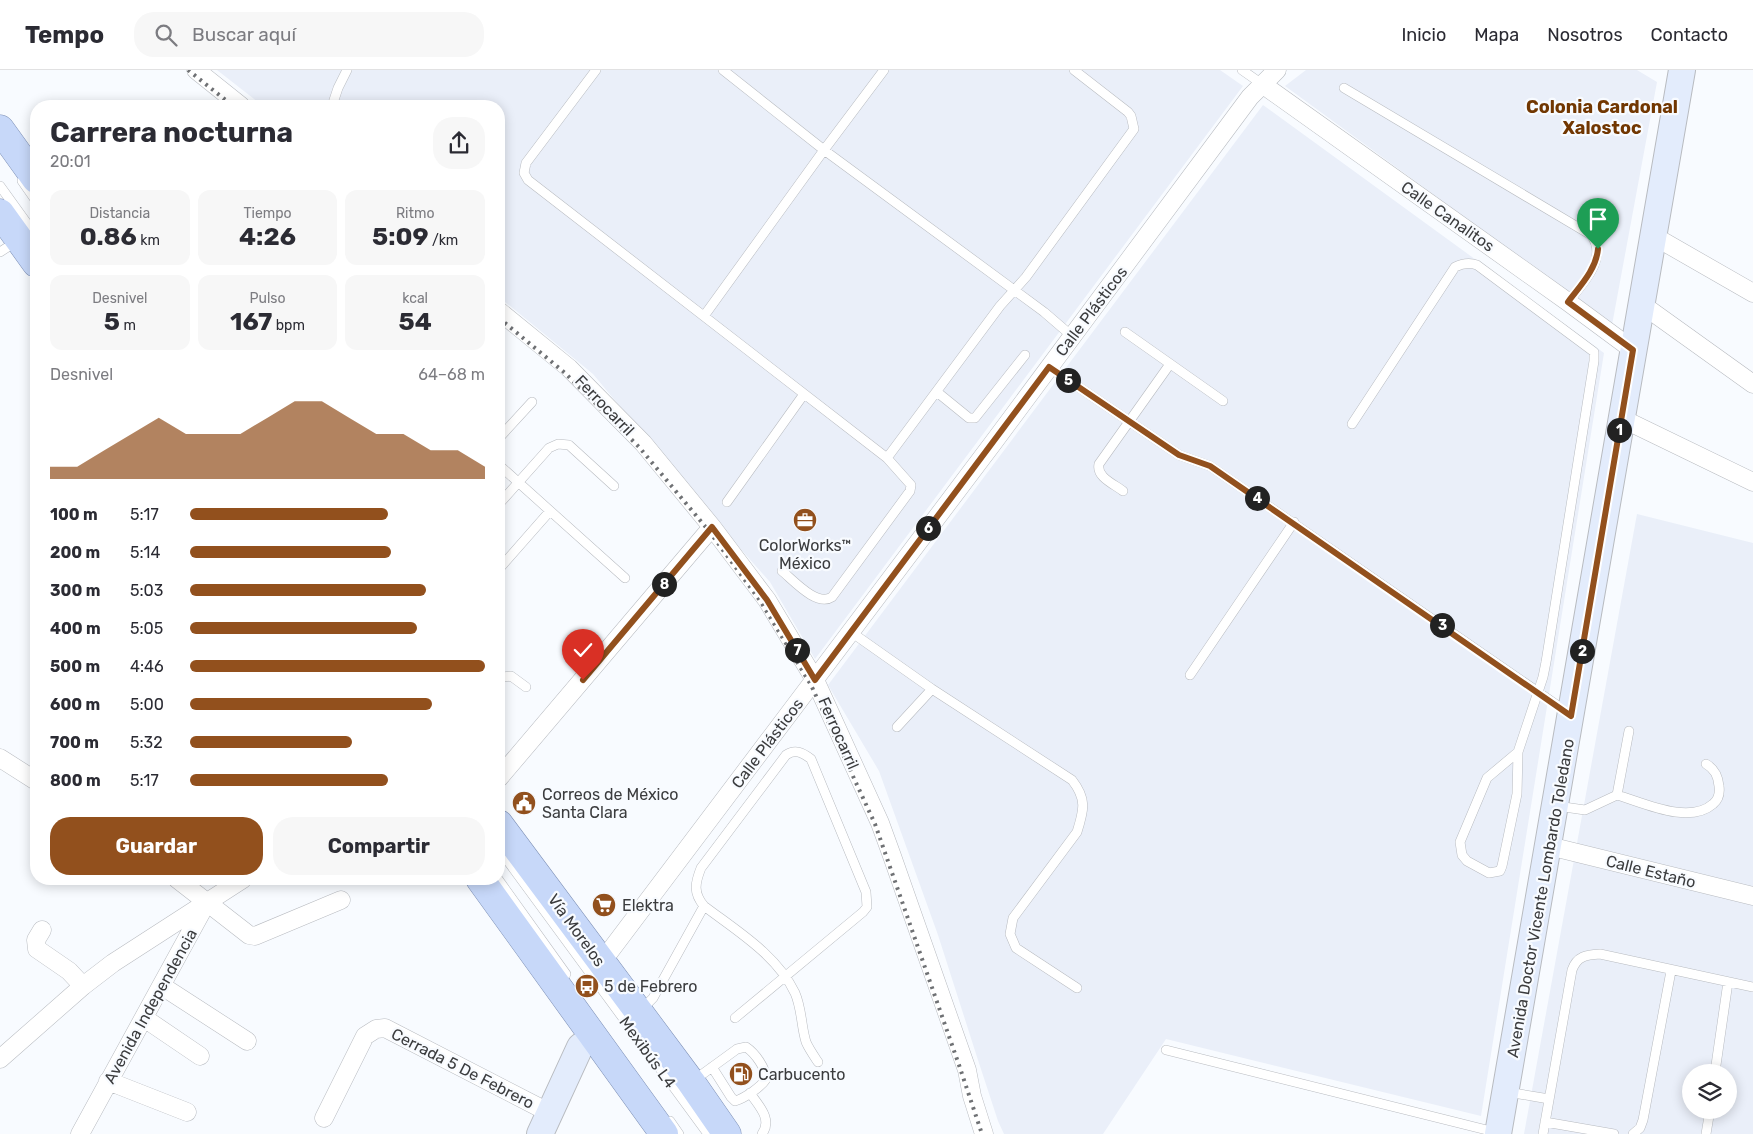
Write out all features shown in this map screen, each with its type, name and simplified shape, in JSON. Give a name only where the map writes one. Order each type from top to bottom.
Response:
[{"type":"main road","points":[[0,129],[26,175]]},
{"type":"main road","points":[[0,213],[18,243],[30,256]]},
{"type":"main road","name":"Vía Morelos","points":[[505,832],[639,1013],[701,1075],[727,1134]]},
{"type":"main road","points":[[484,885],[593,1036],[663,1122]]},
{"type":"street","points":[[196,70],[234,100]]},
{"type":"street","name":"Calle Plásticos","points":[[601,963],[1073,337],[1244,105],[1277,70]]},
{"type":"street","name":"Avenida Doctor Vicente Lombardo Toledano","points":[[1498,1133],[1682,70]]},
{"type":"street","name":"Calle Canalitos","points":[[1262,84],[1633,350]]},
{"type":"street","points":[[1652,235],[1753,293]]},
{"type":"street","points":[[1640,304],[1753,384]]},
{"type":"street","name":"Ferrocarril","points":[[505,316],[570,368],[643,443],[712,527],[767,600],[815,680],[880,823],[968,1070],[972,1096],[984,1134]]},
{"type":"street","points":[[1622,418],[1753,482]]},
{"type":"street","points":[[505,771],[712,527]]},
{"type":"street","points":[[0,758],[30,777]]},
{"type":"street","name":"Calle Estaño","points":[[1549,846],[1753,896]]},
{"type":"street","points":[[185,885],[250,935],[255,936],[341,900]]},
{"type":"street","name":"Avenida Independencia","points":[[80,1134],[218,885]]},
{"type":"street","points":[[2,1052],[113,963],[234,885]]},
{"type":"street","points":[[42,930],[36,940],[37,949],[69,971],[82,986]]},
{"type":"street","points":[[162,986],[247,1041]]},
{"type":"street","points":[[144,1018],[200,1056]]},
{"type":"street","name":"Cerrada 5 De Febrero","points":[[324,1118],[365,1036],[376,1028],[385,1028],[545,1123]]},
{"type":"street","points":[[545,1123],[580,1048],[593,1036]]},
{"type":"street","points":[[108,1082],[187,1112]]},
{"type":"lane","points":[[334,100],[347,70]]},
{"type":"lane","points":[[596,70],[526,163],[524,168],[526,177],[887,458],[909,482],[910,491],[832,596],[825,600],[816,598],[782,571]]},
{"type":"lane","points":[[723,70],[824,150],[1015,290],[1073,337]]},
{"type":"lane","points":[[704,316],[884,70]]},
{"type":"lane","points":[[887,458],[1000,306],[1026,277],[1134,129],[1128,112],[1074,70]]},
{"type":"lane","points":[[1242,70],[1262,84]]},
{"type":"lane","points":[[1344,88],[1591,235],[1598,249],[1597,258],[1594,266],[1568,302]]},
{"type":"lane","points":[[0,186],[18,243]]},
{"type":"lane","points":[[1352,424],[1455,267],[1461,264],[1477,265],[1594,352],[1546,662],[1518,752],[1517,794],[1502,866],[1500,871],[1488,874],[1467,861],[1462,855],[1460,842],[1487,778],[1518,752]]},
{"type":"lane","points":[[1125,332],[1223,402]]},
{"type":"lane","points":[[937,392],[969,418],[975,418],[1025,355]]},
{"type":"lane","points":[[1123,491],[1101,475],[1098,466],[1170,364]]},
{"type":"lane","points":[[1049,367],[1179,455],[1210,466],[1294,522],[1571,716]]},
{"type":"lane","points":[[727,502],[804,394]]},
{"type":"lane","points":[[505,431],[532,402]]},
{"type":"lane","points":[[505,497],[549,448],[564,444],[569,445],[614,486]]},
{"type":"lane","points":[[505,470],[625,578]]},
{"type":"lane","points":[[505,562],[550,511]]},
{"type":"lane","points":[[1190,674],[1294,522]]},
{"type":"lane","points":[[851,632],[1072,780],[1080,791],[1083,800],[1082,815],[1076,832],[1013,918],[1010,934],[1016,948],[1077,988]]},
{"type":"lane","points":[[505,677],[511,676],[526,688]]},
{"type":"lane","points":[[897,728],[932,688]]},
{"type":"lane","points":[[1616,795],[1629,731]]},
{"type":"lane","points":[[735,1018],[785,978],[867,907],[866,892],[862,880],[810,759],[798,751],[786,755],[701,868],[695,892],[704,906],[767,955],[778,967],[785,978],[794,992],[801,1010],[806,1042],[818,1062]]},
{"type":"lane","points":[[1556,806],[1585,810],[1616,795],[1678,813],[1701,812],[1716,801],[1719,789],[1717,776],[1712,768],[1706,764]]},
{"type":"lane","name":"Mexibús L4","points":[[505,857],[708,1134]]},
{"type":"lane","points":[[502,885],[571,982]]},
{"type":"lane","points":[[639,1013],[653,998],[704,906]]},
{"type":"lane","points":[[1543,1134],[1575,963],[1581,957],[1600,954],[1671,971],[1753,987]]},
{"type":"lane","points":[[1633,1134],[1640,1128],[1644,1120],[1671,971]]},
{"type":"lane","points":[[1716,1064],[1728,982]]},
{"type":"lane","points":[[741,1047],[748,1049],[766,1075],[764,1082],[750,1093],[737,1100],[733,1100],[701,1075],[741,1047]]},
{"type":"lane","points":[[1166,1050],[1498,1133]]},
{"type":"lane","points":[[1506,1092],[1549,1099]]},
{"type":"lane","points":[[750,1093],[766,1120],[762,1134]]},
{"type":"lane","points":[[1706,1134],[1708,1119]]},
{"type":"lane","name":"Mexibús L4","points":[[663,1122],[679,1134]]},
{"type":"lane","points":[[1545,1122],[1614,1134]]},
{"type":"shaded area","points":[[217,70],[1220,70],[1243,86],[815,659],[770,582],[704,508],[593,374],[505,302],[505,100],[255,100]]},
{"type":"shaded area","points":[[1306,70],[1637,70],[1657,82],[1612,325],[1285,86]]},
{"type":"shaded area","points":[[1263,105],[1604,353],[1481,1116],[1166,1039],[1103,1134],[1004,1134],[998,1121],[938,935],[879,771],[828,685]]},
{"type":"shaded area","points":[[1637,514],[1753,543],[1753,1134],[1524,1134]]},
{"type":"railway","points":[[188,70],[226,100]]},
{"type":"railway","points":[[505,323],[565,373],[639,447],[709,531],[761,602],[811,685],[875,824],[982,1134]]},
{"type":"place","name":"ColorWorks™ México","points":[[805,520]]},
{"type":"place","name":"Correos de México Santa Clara","points":[[524,803]]},
{"type":"place","name":"Elektra","points":[[604,905]]},
{"type":"place","name":"5 de Febrero","points":[[587,986]]},
{"type":"place","name":"Carbucento","points":[[741,1074]]},
{"type":"district","name":"Colonia Cardonal Xalostoc","points":[[1602,117]]},
{"type":"route","points":[[583,680],[712,527],[767,600],[815,680],[1049,367],[1179,455],[1210,466],[1294,522],[1571,716],[1633,350],[1568,302],[1594,266],[1598,249]]}]
